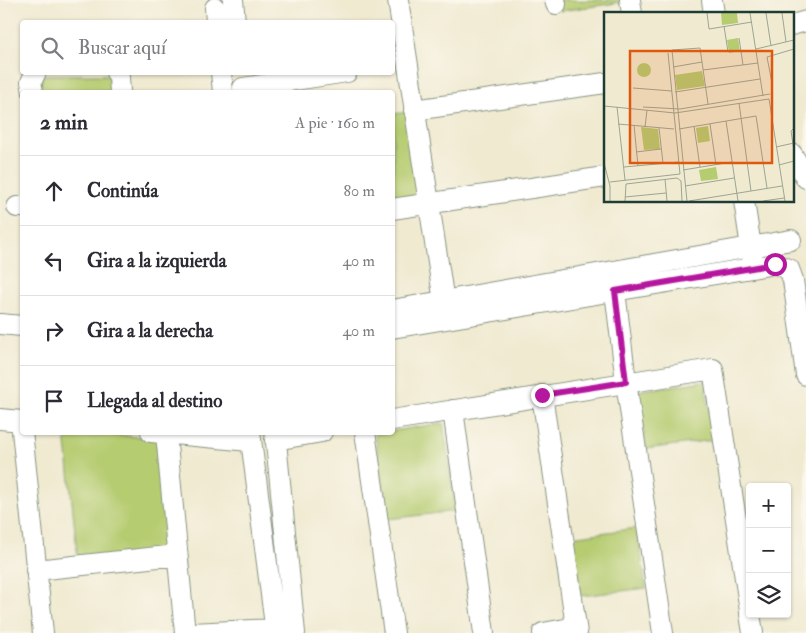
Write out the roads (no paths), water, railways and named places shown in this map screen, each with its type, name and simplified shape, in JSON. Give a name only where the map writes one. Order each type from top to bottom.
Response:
[{"type":"street","points":[[233,0],[235,20]]},
{"type":"street","points":[[398,0],[400,65],[414,110],[444,302]]},
{"type":"street","points":[[33,90],[31,82],[34,75]]},
{"type":"street","points":[[118,75],[120,90]]},
{"type":"street","points":[[221,75],[223,90]]},
{"type":"street","points":[[242,84],[321,75]]},
{"type":"street","points":[[414,110],[604,83]]},
{"type":"street","points":[[794,157],[806,178]]},
{"type":"street","points":[[395,209],[604,177]]},
{"type":"street","points":[[744,202],[752,258]]},
{"type":"street","points":[[395,328],[615,291],[752,258],[791,240]]},
{"type":"street","points":[[395,310],[752,258],[789,268],[795,296],[806,375]]},
{"type":"street","points":[[615,291],[626,382],[663,633]]},
{"type":"street","points":[[0,324],[20,326]]},
{"type":"street","points":[[395,420],[713,369],[746,587]]},
{"type":"street","points":[[542,395],[577,630],[543,633]]},
{"type":"street","points":[[453,410],[484,633]]},
{"type":"street","points":[[0,419],[20,421]]},
{"type":"street","points":[[23,435],[43,633]]},
{"type":"street","points":[[158,435],[177,555],[184,633]]},
{"type":"street","points":[[192,633],[275,631],[250,437],[204,435]]},
{"type":"street","points":[[365,435],[394,633]]},
{"type":"street","points":[[275,436],[295,633]]},
{"type":"street","points":[[36,570],[177,555]]},
{"type":"street","points":[[751,618],[753,633]]}]
